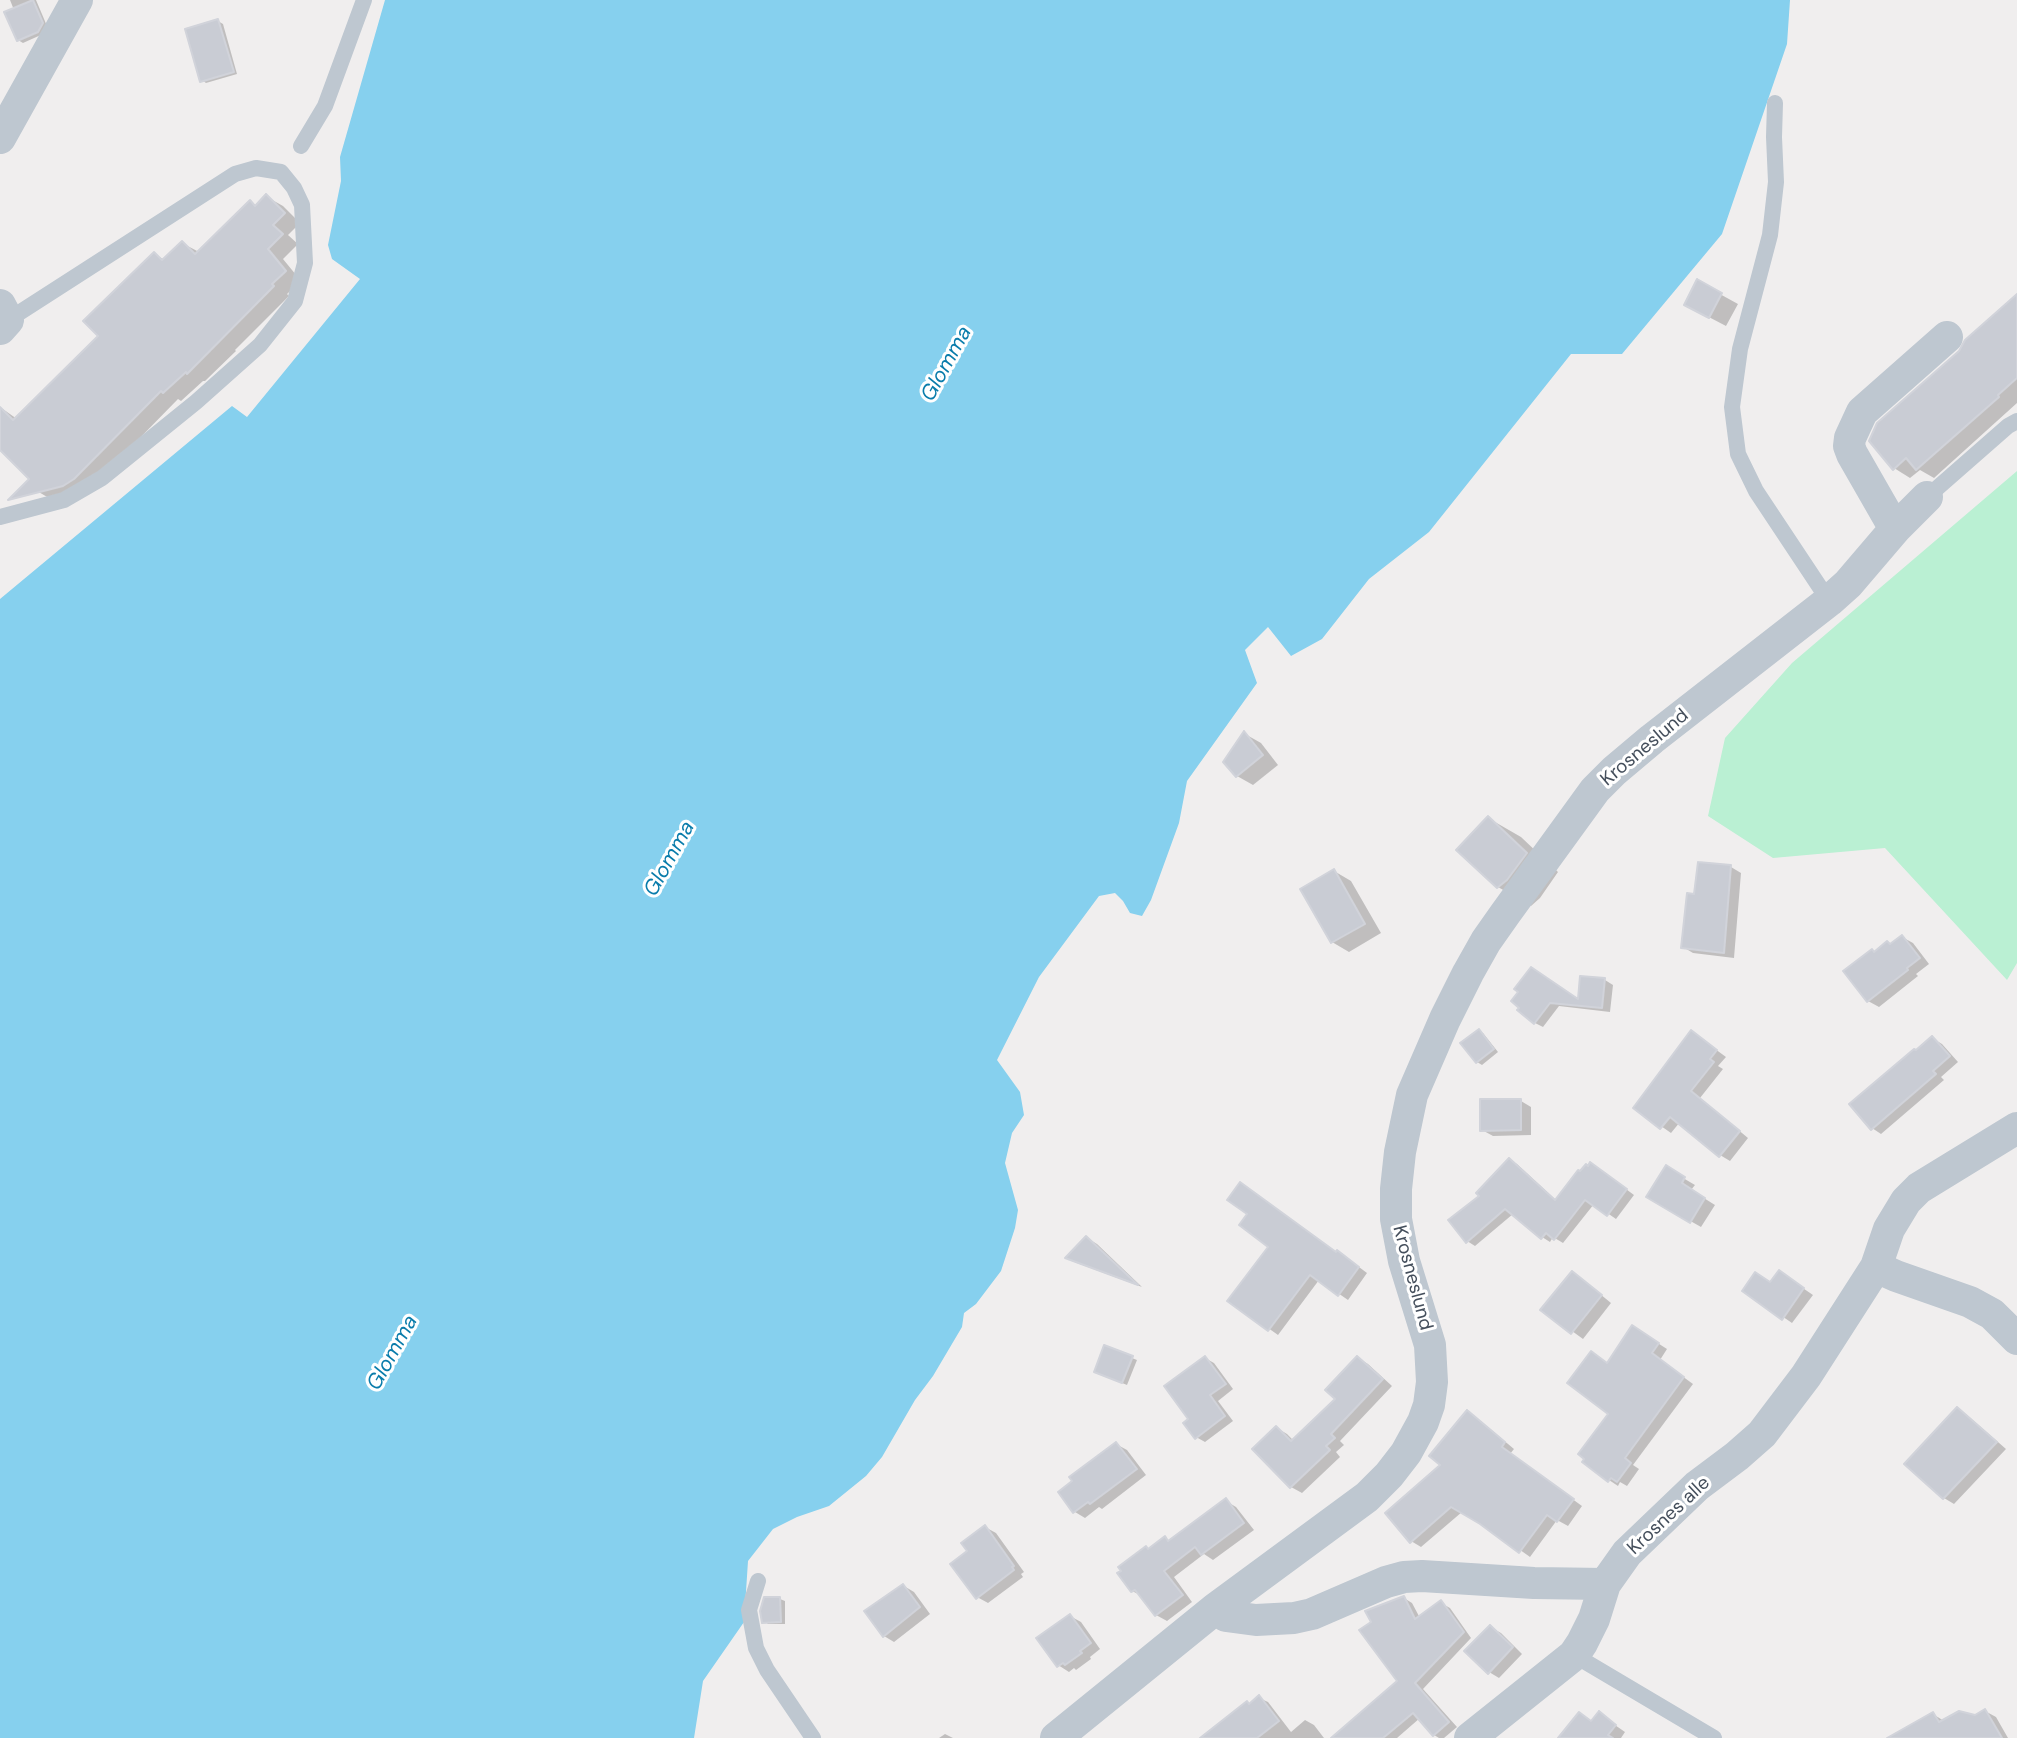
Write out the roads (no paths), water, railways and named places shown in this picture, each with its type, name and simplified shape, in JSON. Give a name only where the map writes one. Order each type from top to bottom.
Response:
[{"type":"street","points":[[0,138],[77,0]]},
{"type":"street","points":[[1895,530],[1852,454],[1850,438],[1862,412],[1947,337]]},
{"type":"street","name":"Krosneslund","points":[[1056,1738],[1215,1609],[1367,1497],[1406,1453],[1429,1405],[1432,1370],[1430,1345],[1404,1261],[1396,1219],[1400,1152],[1409,1106],[1424,1065],[1486,941],[1595,790],[1614,771],[1829,601],[1927,498]]},
{"type":"street","name":"Krosnes alle","points":[[1574,1655],[1594,1619],[1605,1584],[1627,1553],[1698,1486],[1762,1434],[1805,1376],[1877,1267],[1893,1221],[1906,1201],[1919,1188],[2017,1128]]},
{"type":"street","points":[[1877,1267],[1969,1302],[1992,1314],[2017,1339]]},
{"type":"street","points":[[1215,1609],[1226,1616],[1256,1620],[1294,1618],[1312,1614],[1386,1582],[1405,1577],[1605,1584]]},
{"type":"street","points":[[1477,1736],[1574,1655]]},
{"type":"lane","points":[[301,146],[325,106],[364,0]]},
{"type":"lane","points":[[1775,103],[1776,182],[1770,235],[1740,349],[1732,407],[1738,454],[1756,491],[1829,601]]},
{"type":"lane","points":[[0,517],[64,500],[102,478],[196,402],[260,345],[295,300],[305,263],[302,205],[294,188],[281,172],[256,168],[235,174],[3,318]]},
{"type":"lane","name":"Krosneslund","points":[[1927,498],[2017,421]]},
{"type":"lane","points":[[758,1581],[749,1610],[756,1647],[767,1670],[813,1738]]},
{"type":"lane","points":[[1574,1655],[1714,1738]]},
{"type":"water","name":"Glomma","points":[[385,0],[1790,0],[1787,44],[1722,234],[1622,354],[1571,354],[1429,532],[1369,579],[1322,639],[1291,656],[1268,627],[1245,650],[1257,683],[1187,781],[1179,823],[1151,900],[1142,916],[1130,913],[1115,893],[1099,896],[1039,977],[997,1060],[1020,1092],[1024,1115],[1012,1133],[1005,1163],[1018,1210],[1001,1271],[976,1304],[964,1313],[962,1327],[933,1376],[915,1400],[882,1457],[866,1476],[829,1506],[773,1529],[748,1561],[744,1622],[703,1681],[694,1738],[0,1738],[0,599],[232,406],[247,417],[360,279],[332,259],[328,245],[341,181],[340,157]]}]
